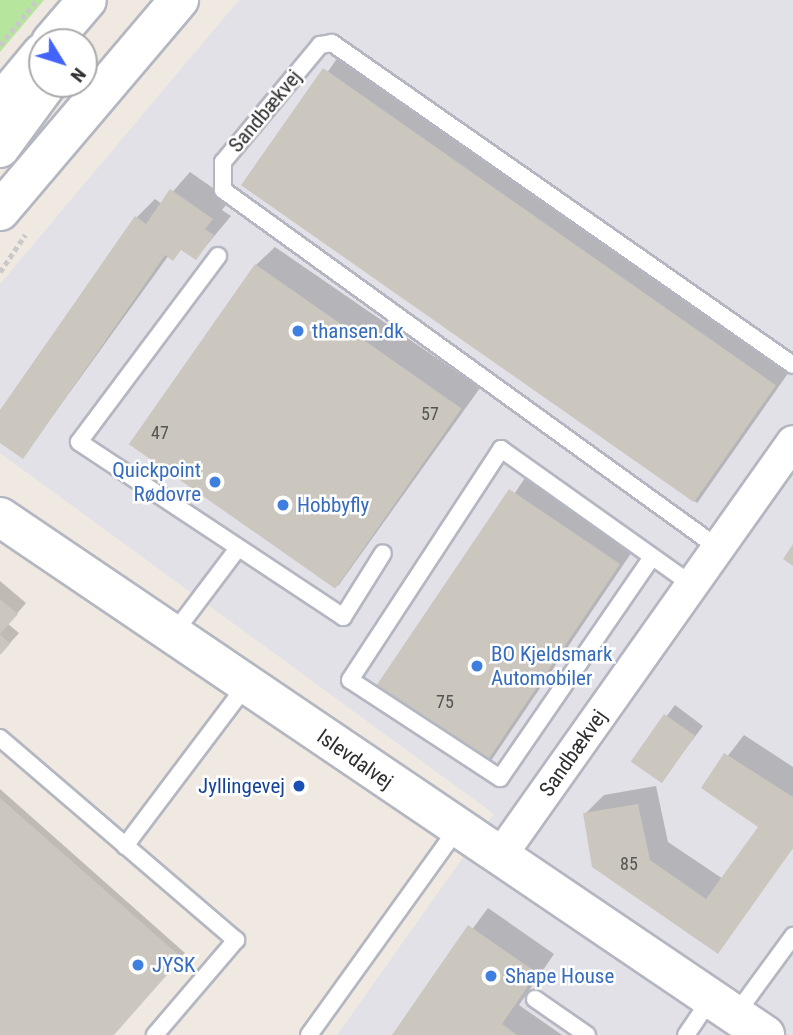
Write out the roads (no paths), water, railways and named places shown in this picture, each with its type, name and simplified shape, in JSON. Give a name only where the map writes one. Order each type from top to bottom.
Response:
[{"type":"street","points":[[63,28],[87,0]]},
{"type":"street","points":[[87,28],[104,0]]},
{"type":"street","points":[[0,211],[179,0]]},
{"type":"street","points":[[0,104],[28,70]]},
{"type":"street","points":[[0,148],[37,98]]},
{"type":"street","name":"Sandbækvej","points":[[500,856],[793,442]]},
{"type":"street","name":"Islevdalvej","points":[[0,517],[738,1016]]},
{"type":"lane","name":"Sandbækvej","points":[[717,547],[223,190],[223,162],[320,45],[332,43],[793,365]]},
{"type":"lane","points":[[218,256],[79,442],[344,617],[383,553]]},
{"type":"lane","points":[[652,558],[500,778],[350,680],[501,449],[691,584]]},
{"type":"lane","points":[[174,633],[239,548]]},
{"type":"lane","points":[[125,846],[247,684]]},
{"type":"lane","points":[[0,738],[236,940],[155,1035]]},
{"type":"lane","points":[[309,1035],[458,828]]},
{"type":"lane","points":[[686,1035],[738,1016],[793,936]]},
{"type":"lane","points":[[535,999],[587,1035]]},
{"type":"place","name":"thansen.dk","points":[[298,331]]},
{"type":"place","name":"Quickpoint Rødovre","points":[[215,482]]},
{"type":"place","name":"Hobbyfly","points":[[283,505]]},
{"type":"place","name":"BO Kjeldsmark Automobiler","points":[[477,666]]},
{"type":"place","name":"Jyllingevej","points":[[299,786]]},
{"type":"place","name":"JYSK","points":[[138,965]]},
{"type":"place","name":"Shape House","points":[[491,976]]}]
